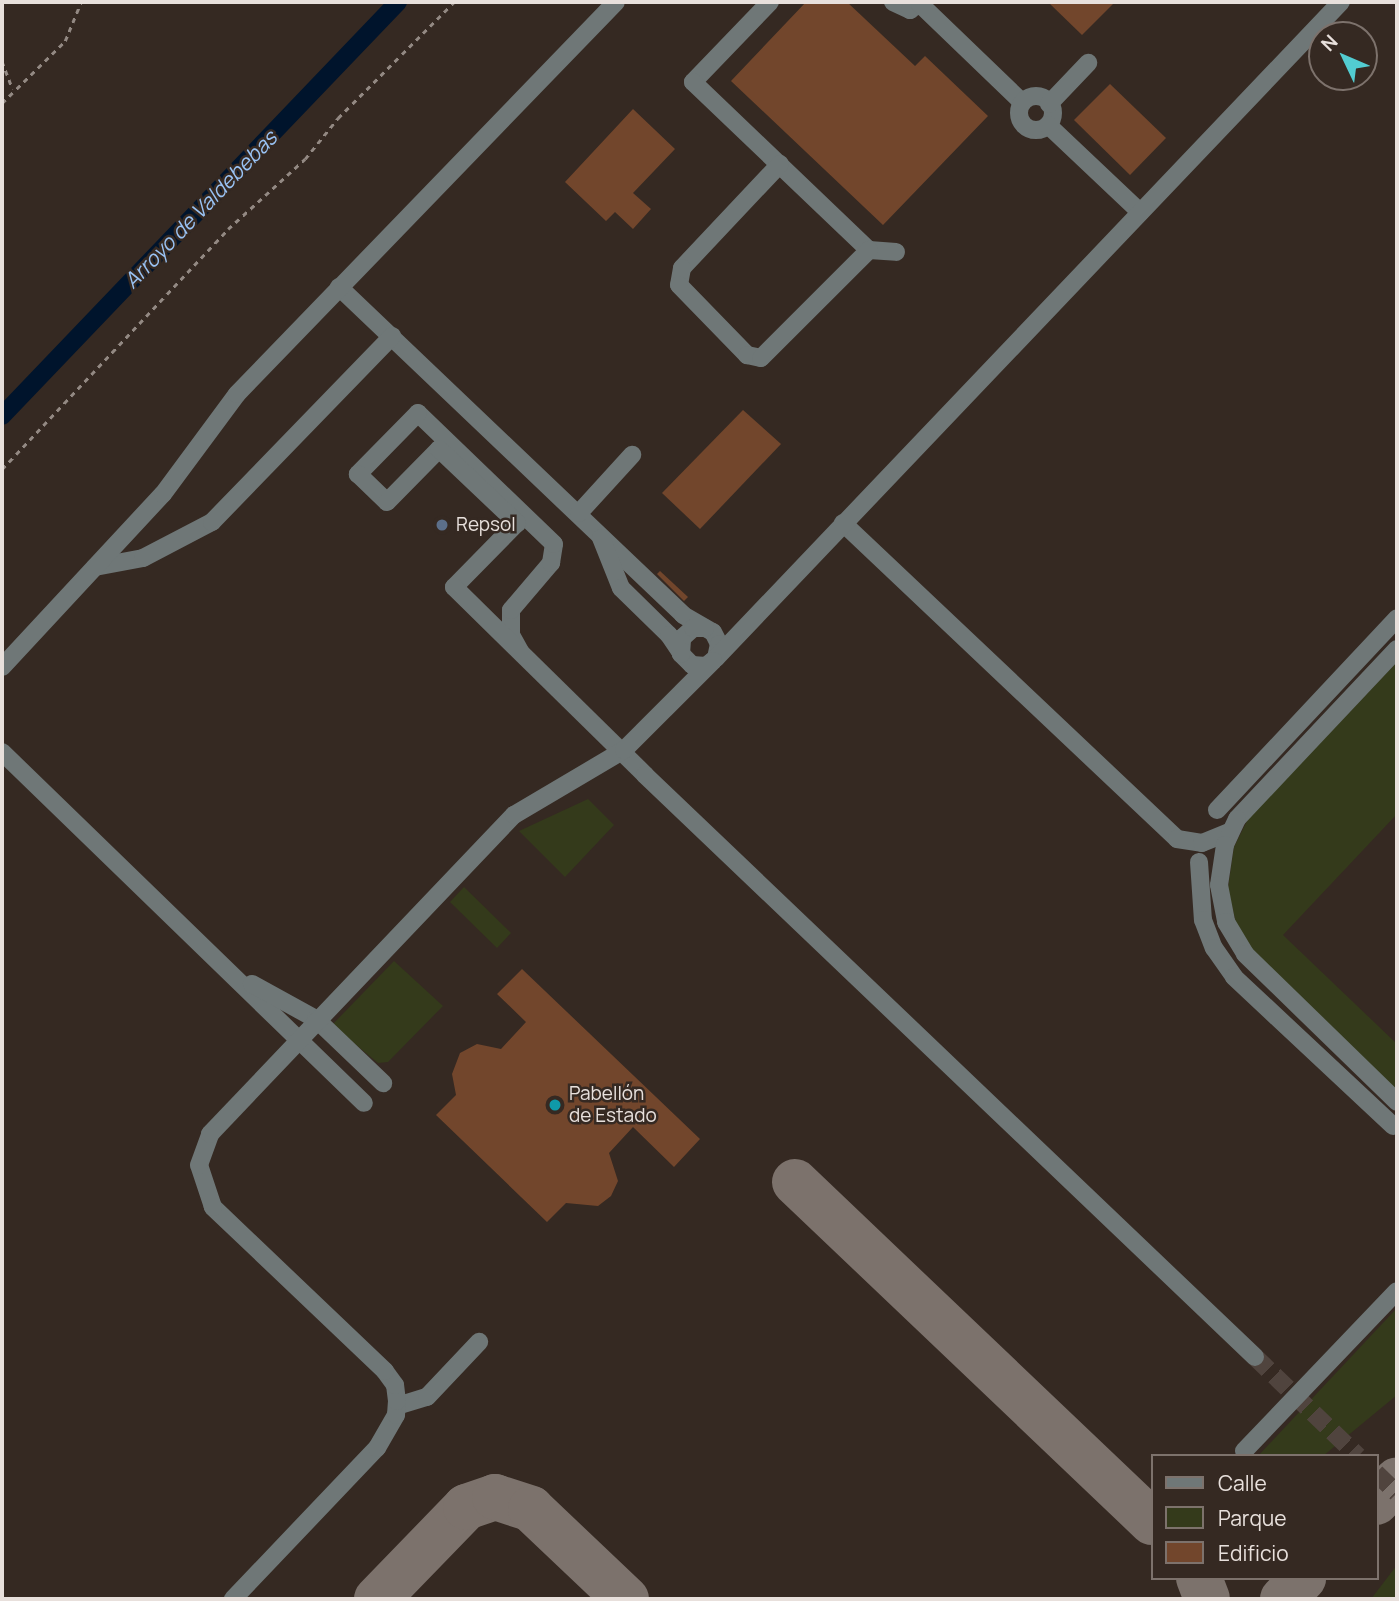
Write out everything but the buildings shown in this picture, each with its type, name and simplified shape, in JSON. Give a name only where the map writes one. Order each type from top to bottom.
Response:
[{"type":"lane","points":[[2,667],[163,494],[237,394],[616,2]]},
{"type":"lane","points":[[770,2],[693,82],[869,250],[896,252]]},
{"type":"lane","points":[[893,2],[910,10],[920,3],[1022,102],[1021,123],[1038,131],[1048,125],[1053,117],[1049,104],[1040,96],[1022,102]]},
{"type":"lane","points":[[233,1599],[377,1448],[397,1406],[395,1385],[385,1371],[213,1207],[204,1189],[199,1165],[210,1134],[316,1019],[514,815],[624,751],[715,659],[1341,2]]},
{"type":"lane","points":[[1049,104],[1088,63]]},
{"type":"lane","points":[[1048,125],[1140,212]]},
{"type":"lane","points":[[780,164],[682,268],[679,285],[747,355],[761,358],[869,250]]},
{"type":"lane","points":[[339,287],[598,531],[683,615],[709,630],[719,644],[715,659]]},
{"type":"lane","points":[[95,567],[143,558],[212,522],[392,336]]},
{"type":"lane","points":[[520,650],[511,635],[511,610],[551,563],[554,544],[418,413],[358,474],[387,502],[439,449],[517,523],[454,587],[1255,1357]]},
{"type":"lane","points":[[579,513],[632,455]]},
{"type":"lane","points":[[843,523],[1177,839],[1202,844],[1229,832]]},
{"type":"lane","points":[[598,531],[621,588],[669,635],[682,656],[696,667],[715,659]]},
{"type":"lane","points":[[1217,810],[1397,618]]},
{"type":"lane","points":[[669,705],[684,678],[684,635],[709,630],[730,631],[749,621]]},
{"type":"lane","points":[[1372,1106],[1392,1097],[1237,944],[1220,898],[1220,873],[1229,832],[1253,800],[1397,649]]},
{"type":"lane","points":[[2,752],[234,974],[364,1103]]},
{"type":"lane","points":[[1199,862],[1202,920],[1214,948],[1234,977],[1394,1126]]},
{"type":"lane","points":[[234,974],[316,1019],[383,1083]]},
{"type":"lane","points":[[1244,1451],[1397,1291]]},
{"type":"lane","points":[[397,1406],[428,1397],[480,1342]]},
{"type":"path","points":[[2,103],[13,89],[65,41],[81,2]]},
{"type":"path","points":[[2,469],[228,229],[305,159],[338,118],[454,2]]},
{"type":"path","points":[[2,61],[13,89]]},
{"type":"green space","points":[[1397,662],[1397,814],[1283,935],[1397,1044],[1397,1091],[1255,954],[1236,923],[1228,888],[1234,847],[1248,819]]},
{"type":"green space","points":[[588,799],[614,825],[565,877],[519,831]]},
{"type":"green space","points":[[464,887],[511,933],[497,948],[450,902]]},
{"type":"green space","points":[[394,961],[443,1006],[388,1062],[378,1063],[332,1025]]},
{"type":"green space","points":[[1397,1308],[1397,1395],[1325,1454],[1260,1454]]},
{"type":"green space","points":[[1397,1565],[1397,1599],[1371,1599]]},
{"type":"waterway","name":"Arroyo de Valdebebas","points":[[2,416],[398,2]]},
{"type":"taxiway","points":[[795,1182],[1150,1520]]},
{"type":"taxiway","points":[[1378,1500],[1397,1480]]},
{"type":"taxiway","points":[[377,1599],[466,1507],[495,1497],[531,1509],[626,1599]]},
{"type":"taxiway","points":[[1200,1580],[1207,1599]]},
{"type":"taxiway","points":[[1283,1599],[1301,1580]]},
{"type":"tunnel","points":[[1255,1357],[1356,1454]]},
{"type":"tunnel","points":[[1378,1475],[1397,1493]]},
{"type":"place","name":"Repsol","points":[[442,525]]},
{"type":"place","name":"Pabellón de Estado","points":[[555,1105]]}]
